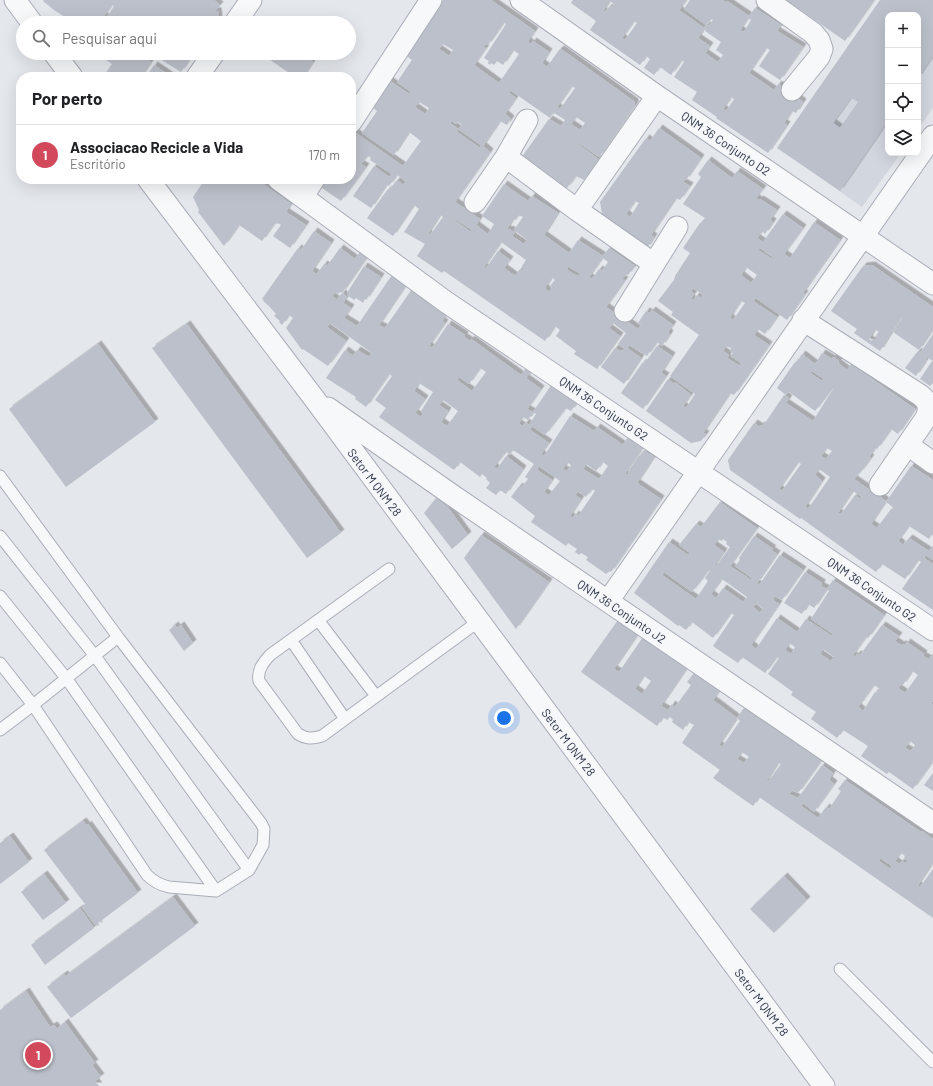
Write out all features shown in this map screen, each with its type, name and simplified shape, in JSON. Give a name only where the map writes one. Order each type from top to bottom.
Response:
[{"type":"street","points":[[15,0],[27,16]]},
{"type":"street","points":[[356,114],[431,0]]},
{"type":"street","name":"QNM 36 Conjunto D2","points":[[521,0],[657,96],[933,284]]},
{"type":"street","points":[[767,0],[812,33],[819,40],[822,48],[819,56],[792,90]]},
{"type":"street","points":[[59,60],[68,72]]},
{"type":"street","points":[[201,72],[209,60]]},
{"type":"street","points":[[577,210],[657,96]]},
{"type":"street","points":[[475,202],[506,157],[527,120]]},
{"type":"street","points":[[608,601],[933,136]]},
{"type":"street","points":[[506,157],[577,210],[654,264]]},
{"type":"street","name":"Setor M QNM 28","points":[[152,184],[313,397],[824,1086]]},
{"type":"street","name":"QNM 36 Conjunto G2","points":[[285,184],[446,302],[933,630]]},
{"type":"street","points":[[303,196],[311,184]]},
{"type":"street","points":[[625,311],[678,228]]},
{"type":"street","points":[[803,320],[926,400],[929,406],[929,411],[926,418],[880,485]]},
{"type":"street","name":"QNM 36 Conjunto J2","points":[[313,397],[445,490],[933,824]]},
{"type":"street","points":[[908,445],[933,463]]},
{"type":"lane","points":[[0,476],[118,637],[261,823],[264,829],[264,845],[249,870],[216,891],[169,887],[152,880],[142,868],[33,705],[0,663]]},
{"type":"lane","points":[[0,536],[95,656],[249,870]]},
{"type":"lane","points":[[389,569],[270,655],[261,665],[258,676],[259,681],[298,734],[306,738],[322,736],[479,621]]},
{"type":"lane","points":[[0,596],[66,678],[216,891]]},
{"type":"lane","points":[[318,620],[376,696]]},
{"type":"lane","points":[[0,730],[118,637]]},
{"type":"lane","points":[[291,640],[345,719]]},
{"type":"lane","points":[[840,969],[933,1062]]},
{"type":"shaded area","points":[[888,0],[933,0],[933,108],[921,125],[921,12],[885,12],[885,156],[899,156],[862,207],[781,150]]},
{"type":"building","points":[[214,0],[220,5],[215,11],[218,11],[219,16],[108,16],[114,6],[112,5],[104,16],[63,16],[43,1]]},
{"type":"building","points":[[443,0],[491,0],[535,31],[528,41],[531,44],[533,41],[549,52],[542,63],[547,67],[561,49],[635,102],[635,105],[599,157],[579,143],[578,144],[598,159],[584,180],[576,176],[567,188],[521,158],[549,119],[561,126],[565,120],[553,112],[550,118],[510,90],[509,93],[516,98],[505,114],[511,119],[507,125],[500,121],[483,146],[490,152],[455,202],[480,219],[476,225],[488,234],[494,224],[482,216],[504,184],[528,201],[532,196],[558,213],[544,235],[569,253],[578,240],[603,256],[609,248],[635,266],[628,275],[626,274],[622,279],[625,280],[606,307],[638,329],[641,325],[638,323],[646,311],[650,313],[652,310],[673,325],[668,332],[670,334],[662,346],[657,342],[647,356],[629,345],[627,348],[641,358],[624,384],[601,367],[615,348],[621,351],[625,349],[618,344],[626,333],[613,323],[609,328],[620,336],[597,369],[574,354],[576,351],[556,336],[560,330],[555,326],[545,341],[444,271],[442,273],[417,256],[425,244],[404,232],[419,209],[414,205],[393,236],[367,218],[388,189],[389,190],[397,180],[403,185],[406,181],[397,175],[389,186],[387,184],[371,208],[353,196],[374,166],[389,177],[392,174],[370,160],[371,158],[368,156],[361,164],[366,167],[356,181],[356,133],[403,166],[421,141],[409,132],[394,155],[362,133],[377,111],[371,106],[387,79],[409,94],[411,92],[397,82],[412,60],[405,55]],"holes":[[[504,22],[506,24],[484,58],[489,61],[488,63],[490,65],[491,63],[494,65],[497,61],[503,65],[513,50],[519,54],[499,83],[474,65],[486,48],[483,47],[486,44],[488,45]],[[443,44],[453,50],[449,56],[439,49]],[[572,86],[575,88],[560,109],[557,107]],[[419,102],[429,108],[425,114],[415,107]],[[576,117],[585,123],[580,130],[571,124]],[[451,121],[456,124],[458,122],[462,125],[458,129],[450,123]],[[458,129],[481,145],[480,148],[457,132]],[[446,213],[472,230],[471,232],[446,214]],[[440,215],[443,217],[430,235],[428,234]],[[519,215],[523,217],[514,230],[527,240],[524,244],[512,236],[515,232],[507,229],[513,219],[516,220]],[[501,242],[526,260],[522,266],[524,268],[522,271],[520,269],[515,276],[504,268],[510,260],[498,251],[486,268],[484,267]],[[603,257],[608,262],[602,271],[599,269],[592,279],[589,277]],[[568,267],[581,274],[577,276],[567,270]],[[552,277],[555,280],[550,286],[552,287],[549,292],[545,288]]]},
{"type":"building","points":[[573,0],[686,0],[679,10],[704,28],[706,25],[684,9],[690,0],[723,0],[726,3],[727,1],[749,16],[755,8],[781,25],[777,31],[803,47],[780,80],[759,66],[770,50],[766,48],[749,73],[774,90],[778,84],[803,102],[796,113],[792,111],[784,123],[787,125],[768,153],[692,100],[697,92],[674,77],[684,62],[682,60],[671,75],[660,67],[654,75],[644,68],[650,59],[646,56],[640,65],[590,30],[596,21],[571,3]],"holes":[[[610,1],[614,4],[605,12],[603,11]],[[748,18],[751,20],[744,32],[740,30]],[[711,19],[713,20],[709,26],[706,25]],[[634,21],[637,23],[625,40],[622,38]],[[704,29],[721,42],[716,50],[723,55],[718,62],[705,53],[710,46],[698,38]],[[731,97],[734,99],[726,111],[723,109]]]},
{"type":"building","points":[[786,0],[874,0],[845,41]]},
{"type":"building","points":[[880,0],[933,0],[933,56],[921,74],[921,12],[885,12],[885,125],[840,191],[777,148]],"holes":[[[851,98],[858,102],[840,128],[833,123]]]},
{"type":"building","points":[[106,60],[147,60],[151,62],[144,72],[106,72],[112,64]]},
{"type":"building","points":[[162,60],[189,60],[181,72]]},
{"type":"building","points":[[270,60],[310,60],[313,62],[306,72],[288,72]]},
{"type":"building","points":[[154,65],[164,72],[149,72]]},
{"type":"building","points":[[659,128],[701,158],[683,182],[690,186],[680,200],[676,198],[651,235],[654,237],[647,248],[621,230],[622,228],[602,214],[600,202],[646,138],[650,141]],"holes":[[[635,201],[639,203],[630,217],[626,214]]]},
{"type":"building","points":[[708,160],[732,178],[737,171],[763,189],[756,198],[777,210],[770,220],[773,222],[765,234],[762,231],[757,238],[763,242],[783,214],[803,228],[784,254],[790,258],[814,222],[840,240],[803,293],[805,294],[787,320],[756,298],[753,301],[777,317],[765,334],[758,329],[754,335],[769,345],[734,395],[730,393],[703,433],[706,434],[701,441],[691,443],[646,411],[668,379],[674,384],[675,382],[691,395],[683,406],[686,408],[695,394],[670,376],[699,335],[671,315],[673,312],[658,301],[674,280],[690,253],[683,248],[705,218],[683,204],[701,177],[698,174]],"holes":[[[760,248],[775,259],[774,260],[758,250]],[[746,267],[757,275],[751,283],[741,275]],[[693,288],[703,295],[701,298],[697,295],[693,300],[691,298],[694,294],[691,291]],[[741,301],[745,303],[733,320],[730,318]],[[726,346],[731,348],[730,351],[733,353],[731,356],[741,363],[740,366],[727,358],[729,355],[723,351]]]},
{"type":"building","points":[[202,184],[263,184],[291,204],[286,212],[306,225],[290,248],[273,236],[281,225],[278,223],[275,223],[262,241],[239,225],[224,246],[198,212],[199,210],[193,197]]},
{"type":"building","points":[[320,184],[354,184],[341,201],[319,186]]},
{"type":"building","points":[[314,231],[331,243],[312,271],[317,274],[324,264],[327,266],[340,248],[355,259],[360,252],[367,257],[342,293],[347,297],[343,303],[351,308],[344,318],[357,326],[392,275],[406,285],[379,325],[385,328],[412,289],[447,314],[442,321],[445,323],[429,346],[432,348],[448,324],[465,335],[464,337],[470,341],[471,339],[521,375],[526,368],[531,371],[526,378],[541,389],[527,409],[533,412],[552,384],[578,401],[571,411],[566,408],[545,435],[532,426],[530,430],[549,443],[541,454],[544,456],[570,416],[594,431],[597,427],[623,445],[627,438],[642,448],[625,474],[627,475],[639,455],[640,456],[644,450],[654,457],[637,483],[661,499],[611,572],[610,571],[606,574],[586,560],[588,557],[581,553],[579,555],[575,552],[577,549],[568,543],[566,546],[531,522],[535,516],[511,497],[519,486],[521,488],[528,479],[525,477],[534,464],[513,450],[510,455],[499,449],[498,450],[504,454],[494,467],[497,469],[506,456],[523,469],[506,494],[500,490],[496,495],[486,488],[490,483],[482,474],[480,477],[460,462],[454,470],[379,417],[386,408],[375,400],[392,376],[389,374],[366,407],[355,399],[356,397],[326,378],[345,350],[353,356],[357,350],[369,357],[372,353],[330,323],[327,327],[346,341],[328,366],[303,349],[302,350],[286,328],[293,318],[289,315],[282,325],[274,316],[276,314],[263,301],[264,300],[262,299],[298,248],[301,250]],"holes":[[[335,292],[338,294],[340,292],[342,293],[337,300],[332,296]],[[480,368],[486,372],[472,391],[457,380],[459,377],[469,384]],[[419,383],[433,392],[421,411],[423,413],[421,417],[415,413],[425,399],[414,391]],[[443,400],[458,411],[447,426],[441,422],[448,411],[439,405]],[[502,412],[519,423],[523,417],[528,420],[533,412],[536,414],[529,425],[526,422],[523,426]],[[567,462],[571,465],[567,471],[563,469]],[[603,462],[608,466],[599,479],[583,469],[586,464],[596,471]],[[539,466],[560,481],[549,495],[544,492],[552,480],[537,470]],[[592,489],[595,491],[578,516],[575,514],[573,518],[570,516],[581,499],[575,495],[578,491],[586,497]]]},
{"type":"building","points":[[872,265],[933,307],[933,329],[919,350],[893,332],[902,318],[901,317],[880,351],[854,333],[857,329],[831,311],[863,266]],"holes":[[[875,329],[879,332],[876,335],[878,336],[875,340],[873,339],[872,341],[869,339]]]},
{"type":"building","points":[[364,266],[381,277],[363,303],[356,298],[354,300],[347,295],[347,293]]},
{"type":"building","points":[[187,324],[341,533],[307,558],[152,348]]},
{"type":"building","points":[[933,334],[933,361],[920,353]]},
{"type":"building","points":[[98,344],[155,422],[66,487],[9,409]]},
{"type":"building","points":[[657,346],[672,356],[661,373],[666,376],[643,409],[621,393],[643,362],[644,364]]},
{"type":"building","points":[[918,351],[927,359],[916,376],[905,368]]},
{"type":"building","points":[[822,353],[839,361],[838,363],[847,370],[851,364],[915,409],[898,434],[891,429],[877,449],[875,448],[869,457],[871,458],[854,479],[886,501],[871,524],[877,528],[891,509],[893,510],[894,508],[886,502],[911,466],[933,480],[933,533],[929,539],[909,526],[898,541],[902,544],[902,546],[909,538],[929,551],[933,545],[933,560],[926,555],[924,558],[933,564],[933,610],[902,589],[921,562],[918,560],[905,579],[882,564],[876,572],[801,518],[800,519],[730,470],[728,460],[754,423],[760,427],[761,425],[763,426],[784,395],[789,398],[786,403],[813,421],[833,389],[815,411],[789,392],[786,395],[777,388],[802,354],[815,364]],"holes":[[[812,371],[824,379],[822,381],[810,373]],[[827,448],[832,451],[826,459],[821,456]],[[798,462],[801,464],[782,491],[779,489]],[[819,469],[830,477],[808,509],[805,507],[822,481],[815,475]],[[839,482],[862,497],[861,499],[855,495],[841,514],[838,513],[852,492]]]},
{"type":"building","points":[[932,361],[933,383],[930,386],[920,379]]},
{"type":"building","points":[[437,497],[444,502],[468,535],[452,549],[424,513]]},
{"type":"building","points":[[720,502],[757,528],[730,566],[759,585],[780,555],[803,570],[782,600],[775,596],[773,600],[779,604],[751,645],[756,649],[777,618],[797,632],[806,619],[832,636],[833,634],[811,619],[829,591],[827,589],[833,580],[884,615],[868,638],[866,637],[853,655],[855,657],[857,654],[860,655],[882,625],[899,636],[895,641],[901,645],[905,645],[907,642],[924,654],[923,656],[929,659],[933,653],[933,701],[931,703],[933,705],[933,761],[913,789],[889,772],[887,774],[861,756],[868,746],[843,730],[837,738],[811,719],[816,712],[791,695],[793,692],[768,674],[779,658],[777,657],[765,673],[742,657],[738,663],[713,646],[734,615],[731,613],[713,638],[692,622],[686,630],[679,625],[678,626],[634,593],[669,542],[688,555],[690,553],[679,545],[696,524],[701,527]],"holes":[[[718,539],[722,541],[723,539],[730,547],[715,568],[714,567],[724,552],[714,545]],[[709,570],[710,571],[705,578],[708,581],[696,599],[662,575],[664,572],[692,592]],[[722,579],[747,597],[743,602],[723,588],[716,598],[711,594]],[[756,603],[763,608],[760,613],[753,607]],[[789,643],[795,647],[791,654],[785,650]],[[823,649],[834,657],[831,661],[820,654]],[[912,671],[918,675],[905,693],[898,688],[901,684],[903,685]],[[874,685],[880,689],[877,693],[875,692],[863,711],[858,707]],[[910,741],[915,745],[911,751],[905,748]]]},
{"type":"building","points":[[481,535],[549,582],[516,629],[464,558]]},
{"type":"building","points":[[754,536],[773,549],[771,550],[777,554],[757,583],[735,566]]},
{"type":"building","points":[[805,572],[822,583],[821,586],[827,589],[814,608],[808,604],[802,614],[784,603]]},
{"type":"building","points":[[618,620],[638,634],[614,669],[619,672],[643,637],[687,668],[661,706],[668,710],[672,704],[675,707],[691,685],[687,682],[694,673],[720,690],[713,700],[737,718],[744,708],[821,761],[798,793],[792,790],[789,794],[798,798],[822,765],[833,773],[829,780],[834,784],[814,812],[803,803],[801,806],[818,818],[826,807],[829,809],[841,791],[838,789],[845,780],[921,832],[922,831],[933,839],[933,865],[932,864],[918,885],[920,887],[933,869],[933,918],[759,797],[753,806],[713,778],[720,770],[682,743],[694,725],[688,722],[683,730],[672,722],[673,720],[670,717],[667,720],[663,717],[657,726],[581,672]],"holes":[[[644,676],[651,681],[642,694],[635,689]],[[737,718],[740,721],[722,747],[719,745]],[[742,752],[749,757],[744,763],[737,759]],[[778,763],[781,764],[767,783],[766,782]],[[901,853],[908,861],[906,863],[902,861],[899,864],[895,861]],[[880,858],[892,866],[890,869],[879,861]]]},
{"type":"building","points":[[175,625],[177,628],[181,625],[193,643],[184,651],[169,630]]},
{"type":"building","points":[[933,773],[933,791],[924,785]]},
{"type":"building","points":[[83,821],[87,826],[88,824],[138,893],[98,923],[98,926],[96,924],[95,925],[82,907],[85,904],[44,850]]},
{"type":"building","points":[[10,836],[29,862],[0,884],[0,843]]},
{"type":"building","points":[[44,874],[66,903],[43,920],[21,892]]},
{"type":"building","points":[[784,876],[807,900],[774,933],[750,909]]},
{"type":"building","points":[[173,897],[195,926],[71,1018],[47,987],[64,974],[66,976]]},
{"type":"building","points":[[80,908],[94,928],[45,965],[31,945]]},
{"type":"building","points":[[26,991],[50,1027],[54,1025],[57,1029],[65,1022],[95,1063],[92,1065],[101,1077],[95,1081],[99,1086],[0,1086],[0,1010]]},
{"type":"place","name":"Associacao Recicle a Vida","points":[[38,1055]]}]
